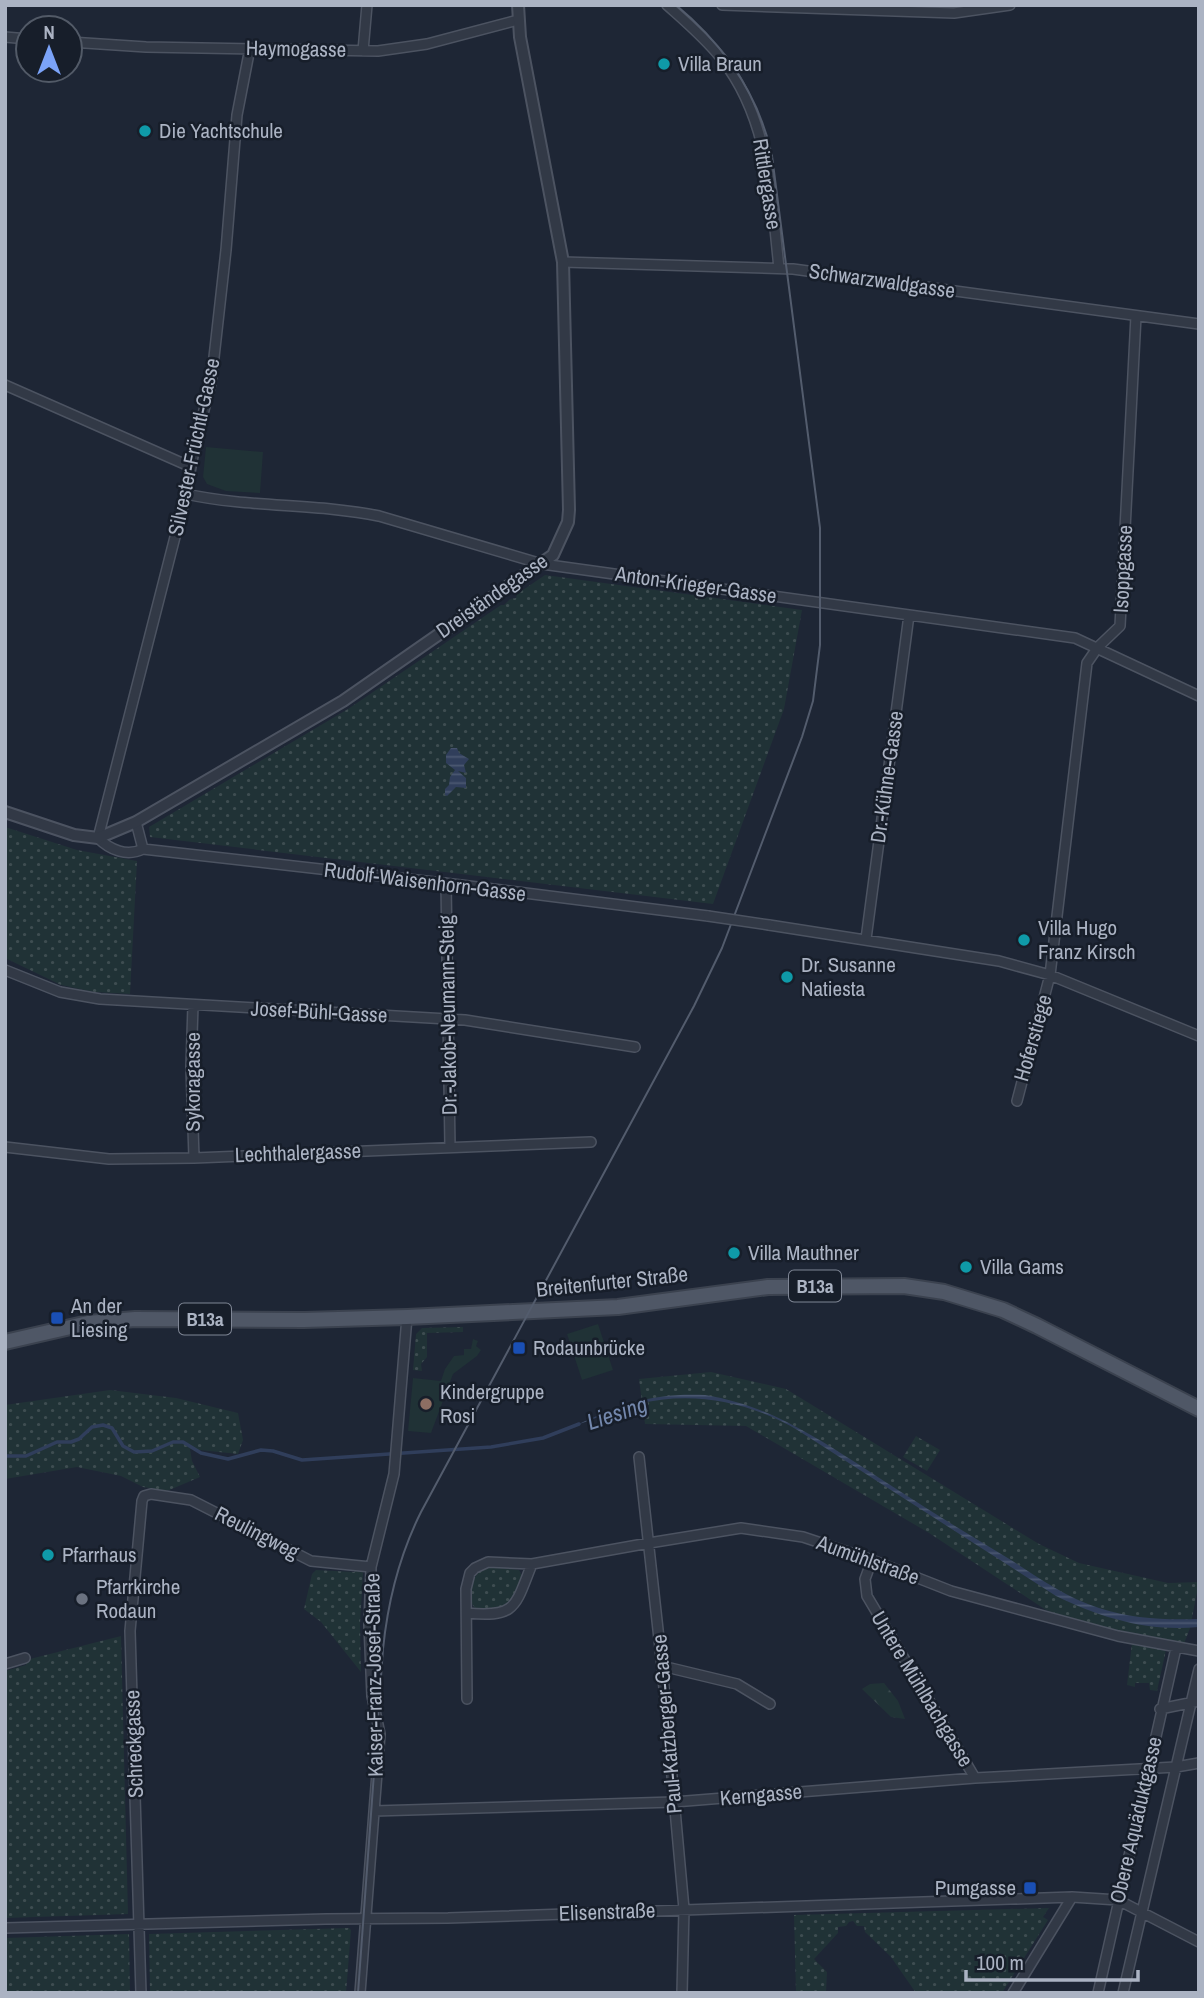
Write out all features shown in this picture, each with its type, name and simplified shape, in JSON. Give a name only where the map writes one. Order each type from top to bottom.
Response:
[{"type":"main road","name":"Breitenfurter Straße","points":[[5,1342],[88,1323],[135,1319],[304,1320],[407,1317],[611,1308],[768,1287],[904,1286],[944,1292],[1003,1310],[1199,1409]]},
{"type":"street","points":[[363,51],[367,5]]},
{"type":"street","name":"Dreiständegasse","points":[[98,838],[136,822],[343,701],[553,555],[568,522],[563,262],[518,20],[519,5]]},
{"type":"street","name":"Rittlergasse","points":[[667,5],[722,59],[741,88],[754,116],[768,165],[779,268]]},
{"type":"street","points":[[722,5],[954,13],[1010,5]]},
{"type":"street","name":"Haymogasse","points":[[84,43],[146,47],[363,51],[401,49],[518,20]]},
{"type":"street","name":"Silvester-Früchtl-Gasse","points":[[98,838],[186,494],[212,373],[237,116],[250,48]]},
{"type":"street","name":"Schwarzwaldgasse","points":[[563,262],[779,268],[1199,324]]},
{"type":"street","name":"Isoppgasse","points":[[1050,975],[1087,663],[1098,647],[1120,626],[1136,316]]},
{"type":"street","points":[[5,385],[191,467]]},
{"type":"street","name":"Anton-Krieger-Gasse","points":[[186,494],[240,503],[355,511],[542,564],[1075,638],[1199,696]]},
{"type":"street","name":"Dr.-Kühne-Gasse","points":[[866,939],[909,615]]},
{"type":"street","name":"Rudolf-Waisenhorn-Gasse","points":[[5,812],[75,835],[98,838],[110,849],[134,853],[143,849],[446,883],[866,939]]},
{"type":"street","points":[[136,822],[143,849]]},
{"type":"street","name":"Dr.-Jakob-Neumann-Steig","points":[[446,883],[450,1147]]},
{"type":"street","points":[[866,939],[999,961],[1050,975],[1199,1036]]},
{"type":"street","name":"Josef-Bühl-Gasse","points":[[5,970],[60,992],[100,999],[447,1019],[635,1047]]},
{"type":"street","name":"Hoferstiege","points":[[1017,1101],[1050,975]]},
{"type":"street","name":"Sykoragasse","points":[[193,1005],[191,1067],[194,1158]]},
{"type":"street","name":"Lechthalergasse","points":[[5,1147],[108,1158],[194,1158],[591,1142]]},
{"type":"street","name":"Kaiser-Franz-Josef-Straße","points":[[360,1993],[380,1734],[372,1696],[369,1625],[371,1567],[394,1474],[407,1317]]},
{"type":"street","name":"Paul-Katzberger-Gasse","points":[[639,1457],[662,1666],[684,1909],[682,1993]]},
{"type":"street","name":"Reulingweg","points":[[144,1496],[151,1494],[191,1500],[311,1561],[371,1567]]},
{"type":"street","name":"Schreckgasse","points":[[141,1993],[130,1631],[144,1496]]},
{"type":"street","name":"Aumühlstraße","points":[[467,1699],[468,1580],[475,1568],[488,1562],[533,1564],[741,1528],[803,1537],[951,1591],[1118,1636],[1199,1651]]},
{"type":"street","name":"Untere Mühlbachgasse","points":[[872,1560],[865,1579],[867,1596],[975,1778]]},
{"type":"street","points":[[467,1613],[490,1615],[510,1609],[518,1599],[533,1564]]},
{"type":"street","name":"Obere Aquäduktgasse","points":[[1098,1993],[1160,1709],[1176,1648]]},
{"type":"street","points":[[5,1664],[25,1658]]},
{"type":"street","points":[[662,1666],[737,1684],[770,1704]]},
{"type":"street","points":[[1123,1993],[1194,1701],[1199,1669]]},
{"type":"street","points":[[1160,1709],[1194,1701]]},
{"type":"street","name":"Kerngasse","points":[[374,1811],[674,1802],[975,1778],[1176,1767],[1199,1763]]},
{"type":"street","points":[[1013,1993],[1072,1897]]},
{"type":"street","name":"Elisenstraße","points":[[5,1928],[448,1918],[1072,1897],[1118,1900],[1199,1942]]},
{"type":"green space","points":[[206,447],[263,452],[260,493],[226,491],[207,484],[203,477]]},
{"type":"green space","points":[[545,575],[802,610],[784,709],[713,904],[150,837],[149,827],[348,709],[510,599],[516,598],[517,594]]},
{"type":"green space","points":[[5,827],[77,850],[137,861],[130,994],[94,992],[61,985],[5,958]]},
{"type":"green space","points":[[598,1324],[613,1370],[582,1380],[567,1334]]},
{"type":"green space","points":[[463,1327],[463,1332],[427,1333],[427,1357],[421,1364],[422,1371],[413,1370],[416,1334],[422,1328]]},
{"type":"green space","points":[[473,1339],[478,1341],[476,1346],[481,1350],[453,1374],[431,1433],[408,1431],[413,1378],[441,1381],[454,1356],[464,1355],[464,1349],[471,1349]]},
{"type":"green space","points":[[711,1372],[786,1389],[1039,1544],[1079,1563],[1168,1583],[1199,1582],[1190,1628],[1182,1649],[1124,1637],[1046,1610],[929,1533],[746,1426],[645,1424],[639,1379]]},
{"type":"green space","points":[[110,1390],[176,1398],[238,1413],[243,1440],[238,1454],[190,1449],[192,1461],[200,1477],[167,1491],[143,1487],[121,1476],[77,1467],[5,1479],[5,1405]]},
{"type":"green space","points":[[916,1436],[940,1450],[927,1471],[903,1457]]},
{"type":"green space","points":[[492,1567],[519,1570],[522,1576],[506,1604],[494,1609],[475,1608],[471,1603],[474,1579],[480,1571]]},
{"type":"green space","points":[[360,1568],[363,1573],[361,1672],[321,1622],[304,1609],[312,1574],[316,1570],[354,1572]]},
{"type":"green space","points":[[121,1636],[128,1914],[5,1918],[5,1671],[26,1665],[26,1660]]},
{"type":"green space","points":[[1132,1643],[1166,1650],[1157,1691],[1150,1690],[1149,1683],[1135,1683],[1135,1687],[1127,1685]]},
{"type":"green space","points":[[884,1683],[898,1701],[905,1719],[891,1717],[862,1689],[870,1684]]},
{"type":"green space","points":[[1049,1908],[1043,1917],[1048,1920],[1002,1993],[916,1993],[891,1957],[865,1932],[864,1926],[857,1926],[853,1921],[838,1927],[838,1933],[814,1959],[827,1972],[826,1993],[796,1993],[794,1915]]},
{"type":"green space","points":[[349,1928],[346,1993],[150,1993],[149,1934]]},
{"type":"green space","points":[[129,1934],[130,1993],[5,1993],[5,1938]]},
{"type":"water","points":[[451,748],[457,748],[459,753],[469,759],[464,765],[466,773],[458,771],[466,778],[466,788],[456,787],[447,796],[445,789],[455,770],[446,763],[446,755]]},
{"type":"water","name":"Liesing","points":[[705,1395],[747,1406],[785,1421],[1076,1599],[1111,1612],[1136,1617],[1199,1619],[1199,1627],[1161,1627],[1125,1622],[1056,1596],[799,1431],[741,1406],[700,1399],[659,1400],[622,1408],[577,1425],[639,1401],[670,1396]]},
{"type":"waterway","name":"Liesing","points":[[5,1456],[26,1456],[57,1442],[71,1442],[79,1439],[92,1427],[103,1425],[112,1428],[123,1446],[134,1452],[152,1451],[173,1442],[183,1442],[201,1453],[228,1459],[261,1450],[302,1460],[491,1447],[543,1438],[579,1424]]},
{"type":"tram line","points":[[358,1993],[383,1649],[391,1596],[406,1545],[421,1512],[694,1006],[722,948],[802,737],[813,701],[820,645],[820,528],[772,156],[758,112],[737,73],[709,37],[676,5]]},
{"type":"place","name":"Villa Braun","points":[[664,64]]},
{"type":"place","name":"Die Yachtschule","points":[[145,131]]},
{"type":"place","name":"Villa Hugo Franz Kirsch","points":[[1024,940]]},
{"type":"place","name":"Dr. Susanne Natiesta","points":[[787,977]]},
{"type":"place","name":"Villa Mauthner","points":[[734,1253]]},
{"type":"place","name":"Villa Gams","points":[[966,1267]]},
{"type":"place","name":"An der Liesing","points":[[57,1318]]},
{"type":"place","name":"Rodaunbrücke","points":[[519,1348]]},
{"type":"place","name":"Kindergruppe Rosi","points":[[426,1404]]},
{"type":"place","name":"Pfarrhaus","points":[[48,1555]]},
{"type":"place","name":"Pfarrkirche Rodaun","points":[[82,1599]]},
{"type":"place","name":"Pumgasse","points":[[1030,1888]]}]
